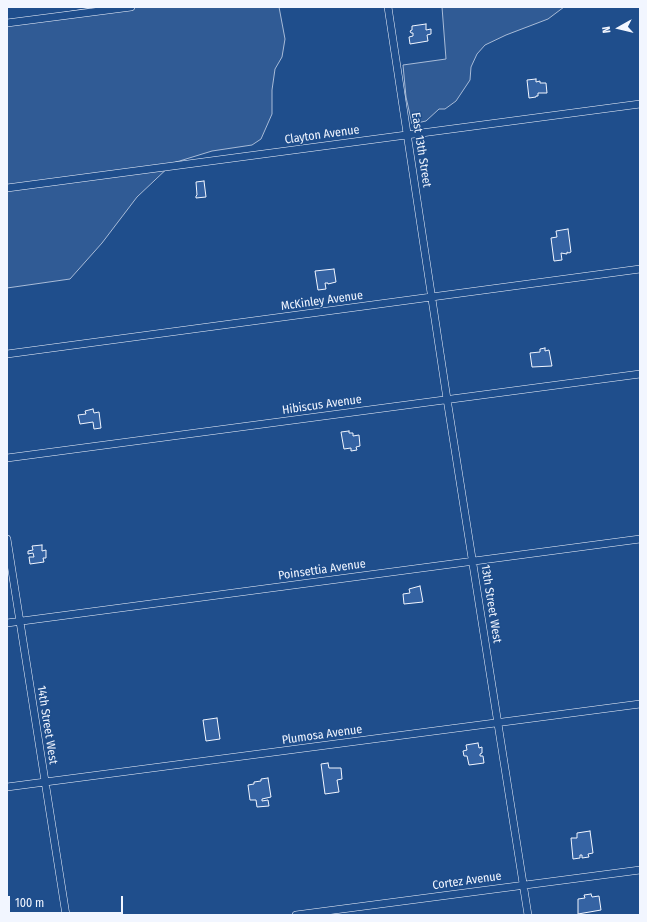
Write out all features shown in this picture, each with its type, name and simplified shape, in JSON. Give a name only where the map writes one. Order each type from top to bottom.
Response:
[{"type":"street","points":[[7,23],[131,7]]},
{"type":"street","name":"East 13th Street","points":[[388,7],[432,297]]},
{"type":"street","name":"Clayton Avenue","points":[[7,188],[640,104]]},
{"type":"street","name":"McKinley Avenue","points":[[7,354],[640,269]]},
{"type":"street","name":"13th Street West","points":[[432,297],[528,915]]},
{"type":"street","name":"Hibiscus Avenue","points":[[7,458],[640,374]]},
{"type":"street","name":"14th Street West","points":[[7,539],[66,915]]},
{"type":"street","name":"Poinsettia Avenue","points":[[7,623],[640,539]]},
{"type":"street","name":"Plumosa Avenue","points":[[7,788],[640,704]]},
{"type":"street","name":"Cortez Avenue","points":[[296,915],[640,870]]},
{"type":"shaded area","points":[[97,7],[279,7],[285,39],[282,57],[275,69],[272,90],[272,114],[261,139],[252,145],[212,151],[173,163],[137,197],[102,243],[70,279],[7,288],[7,22]]},
{"type":"shaded area","points":[[442,7],[564,7],[548,19],[506,35],[485,45],[477,54],[471,67],[470,80],[456,101],[445,109],[439,109],[426,121],[412,124],[406,97],[403,65],[446,59]]},
{"type":"building","points":[[426,24],[426,30],[431,29],[431,34],[427,35],[428,41],[410,44],[409,37],[413,36],[413,33],[410,31],[412,30],[412,26]]},
{"type":"building","points":[[536,79],[536,82],[540,81],[540,83],[546,83],[547,93],[538,93],[538,96],[529,98],[527,80]]},
{"type":"building","points":[[204,181],[206,197],[196,198],[196,182]]},
{"type":"building","points":[[568,229],[571,252],[567,252],[567,254],[561,253],[562,260],[554,261],[551,238],[557,237],[556,231]]},
{"type":"building","points":[[334,269],[336,282],[328,284],[325,283],[326,289],[318,290],[315,271]]},
{"type":"building","points":[[545,348],[545,351],[549,350],[552,366],[532,367],[530,353],[540,352],[540,349]]},
{"type":"building","points":[[93,409],[94,413],[99,412],[101,428],[94,429],[93,422],[80,424],[78,415],[86,414],[85,411]]},
{"type":"building","points":[[349,431],[349,433],[353,433],[353,436],[359,435],[360,446],[356,447],[357,450],[351,451],[351,448],[344,449],[341,432]]},
{"type":"building","points":[[42,545],[42,551],[46,550],[46,558],[43,558],[44,562],[30,564],[29,557],[34,557],[33,553],[28,554],[28,551],[33,550],[32,546]]},
{"type":"building","points":[[420,586],[423,602],[404,604],[403,594],[410,593],[409,589]]},
{"type":"building","points":[[217,718],[220,739],[206,741],[203,720]]},
{"type":"building","points":[[478,743],[479,748],[482,747],[482,753],[480,756],[483,756],[484,763],[469,765],[467,756],[464,756],[463,751],[467,750],[466,745]]},
{"type":"building","points":[[328,763],[329,768],[341,768],[342,779],[337,780],[339,792],[325,794],[321,764]]},
{"type":"building","points":[[268,778],[271,797],[262,799],[262,801],[268,800],[269,806],[257,807],[256,800],[250,800],[248,785],[261,781],[261,779]]},
{"type":"building","points":[[590,831],[593,853],[588,854],[589,857],[582,858],[582,855],[580,855],[580,858],[573,859],[571,838],[577,838],[577,833]]},
{"type":"building","points":[[591,894],[592,897],[599,896],[601,910],[578,914],[578,899],[585,898],[584,895]]}]
